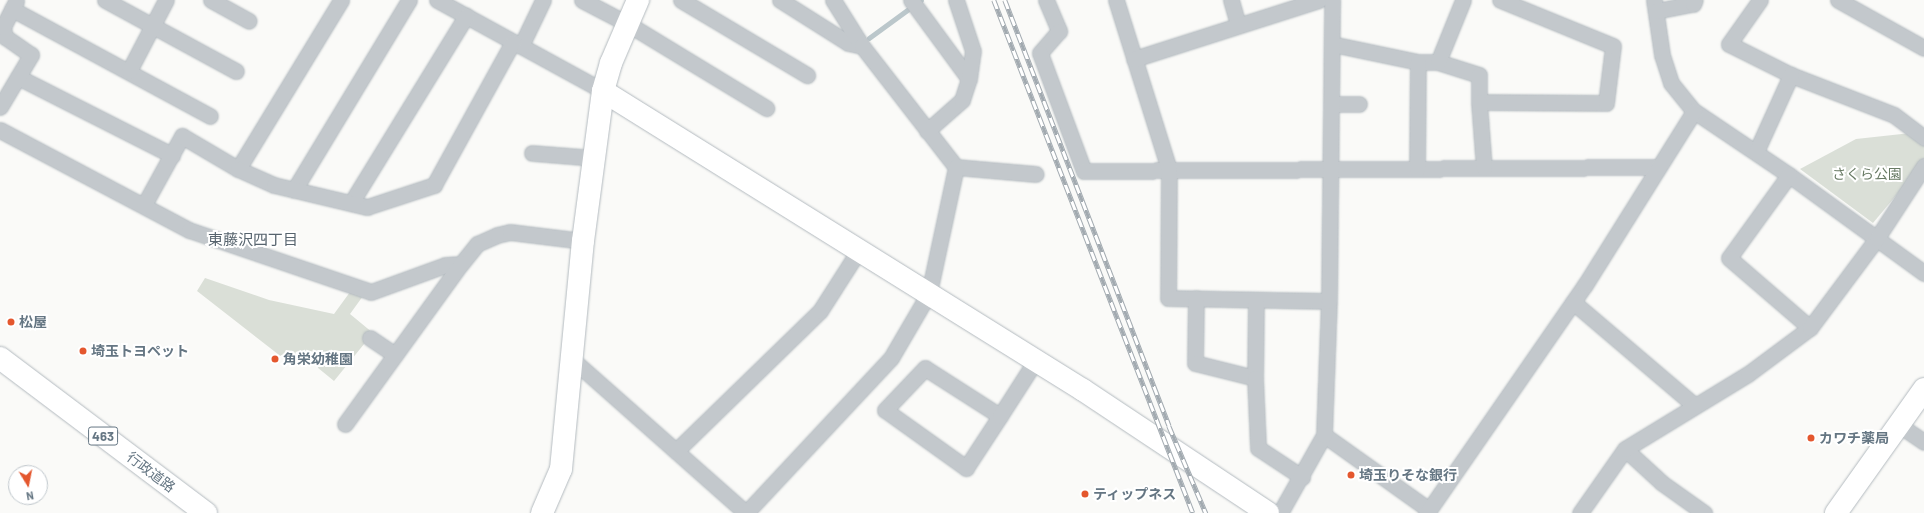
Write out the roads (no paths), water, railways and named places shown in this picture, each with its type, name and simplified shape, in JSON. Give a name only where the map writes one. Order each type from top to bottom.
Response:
[{"type":"main road","points":[[542,513],[561,469],[573,360],[583,241],[603,90],[611,63],[638,0]]},
{"type":"main road","points":[[603,90],[1036,360],[1268,513]]},
{"type":"main road","name":"行政道路","points":[[0,358],[206,513]]},
{"type":"main road","points":[[1836,513],[1924,389]]},
{"type":"street","points":[[105,0],[236,70]]},
{"type":"street","points":[[129,71],[166,0]]},
{"type":"street","points":[[211,0],[250,21]]},
{"type":"street","points":[[238,169],[342,0]]},
{"type":"street","points":[[294,190],[409,0]]},
{"type":"street","points":[[436,0],[603,90]]},
{"type":"street","points":[[144,205],[182,136],[238,169],[274,185],[367,207],[434,185],[543,0]]},
{"type":"street","points":[[582,0],[628,24],[766,108]]},
{"type":"street","points":[[681,0],[807,75]]},
{"type":"street","points":[[780,0],[848,43],[862,46]]},
{"type":"street","points":[[833,0],[862,46],[956,167],[1036,174]]},
{"type":"street","points":[[911,0],[969,79]]},
{"type":"street","points":[[927,131],[962,100],[969,79],[973,51],[956,0]]},
{"type":"street","points":[[1046,0],[1059,31],[1040,53],[1084,171],[1169,169],[1329,170],[1657,167]]},
{"type":"street","points":[[1116,0],[1169,169],[1168,298],[1329,302]]},
{"type":"street","points":[[1231,0],[1238,24]]},
{"type":"street","points":[[1134,59],[1238,24],[1319,0]]},
{"type":"street","points":[[1280,513],[1302,477],[1324,435],[1329,302],[1329,170],[1332,0]]},
{"type":"street","points":[[1438,62],[1463,0]]},
{"type":"street","points":[[1479,102],[1606,103],[1613,46],[1500,0]]},
{"type":"street","points":[[1695,0],[1693,4],[1655,6],[1662,55],[1671,83],[1694,111],[1789,175],[1924,273]]},
{"type":"street","points":[[1760,0],[1729,44],[1791,75],[1894,114],[1924,138]]},
{"type":"street","points":[[1838,0],[1924,48]]},
{"type":"street","points":[[0,105],[31,55],[5,37],[3,27],[14,5],[210,116]]},
{"type":"street","points":[[351,203],[466,16]]},
{"type":"street","points":[[1332,44],[1418,62],[1438,62],[1479,75],[1479,102],[1484,168]]},
{"type":"street","points":[[1418,62],[1418,169]]},
{"type":"street","points":[[1756,152],[1791,75]]},
{"type":"street","points":[[18,77],[172,155]]},
{"type":"street","points":[[1331,104],[1359,104]]},
{"type":"street","points":[[1324,435],[1428,511],[1573,302],[1657,167],[1694,111]]},
{"type":"street","points":[[0,130],[189,230],[371,292],[446,265],[461,264]]},
{"type":"street","points":[[532,153],[594,158]]},
{"type":"street","points":[[1580,513],[1625,449],[1748,374],[1810,328],[1877,238],[1924,166]]},
{"type":"street","points":[[573,360],[746,513],[891,358],[929,293],[956,167]]},
{"type":"street","points":[[1789,175],[1729,258],[1810,328]]},
{"type":"street","points":[[345,424],[477,244],[497,235],[510,232],[583,241]]},
{"type":"street","points":[[676,451],[820,311],[859,250]]},
{"type":"street","points":[[1196,298],[1195,363],[1255,378]]},
{"type":"street","points":[[1256,300],[1255,378],[1258,448],[1302,477]]},
{"type":"street","points":[[1573,302],[1695,406]]},
{"type":"street","points":[[370,338],[395,355]]},
{"type":"street","points":[[1000,416],[925,368],[885,410],[966,468],[1000,416],[1036,360]]},
{"type":"street","points":[[1899,425],[1924,442]]},
{"type":"street","points":[[1625,449],[1662,484],[1704,513]]},
{"type":"waterway","points":[[869,38],[921,0]]},
{"type":"railway","points":[[994,0],[1193,513]]},
{"type":"railway","points":[[1005,0],[1169,426],[1206,513]]},
{"type":"place","name":"松屋","points":[[11,322]]},
{"type":"place","name":"埼玉トヨペット","points":[[83,351]]},
{"type":"place","name":"角栄幼稚園","points":[[275,359]]},
{"type":"place","name":"カワチ薬局","points":[[1811,438]]},
{"type":"place","name":"埼玉りそな銀行","points":[[1351,475]]},
{"type":"place","name":"ティップネス","points":[[1085,494]]},
{"type":"district","name":"東藤沢四丁目","points":[[253,240]]},
{"type":"park label","name":"さくら公園","points":[[1867,174]]}]
